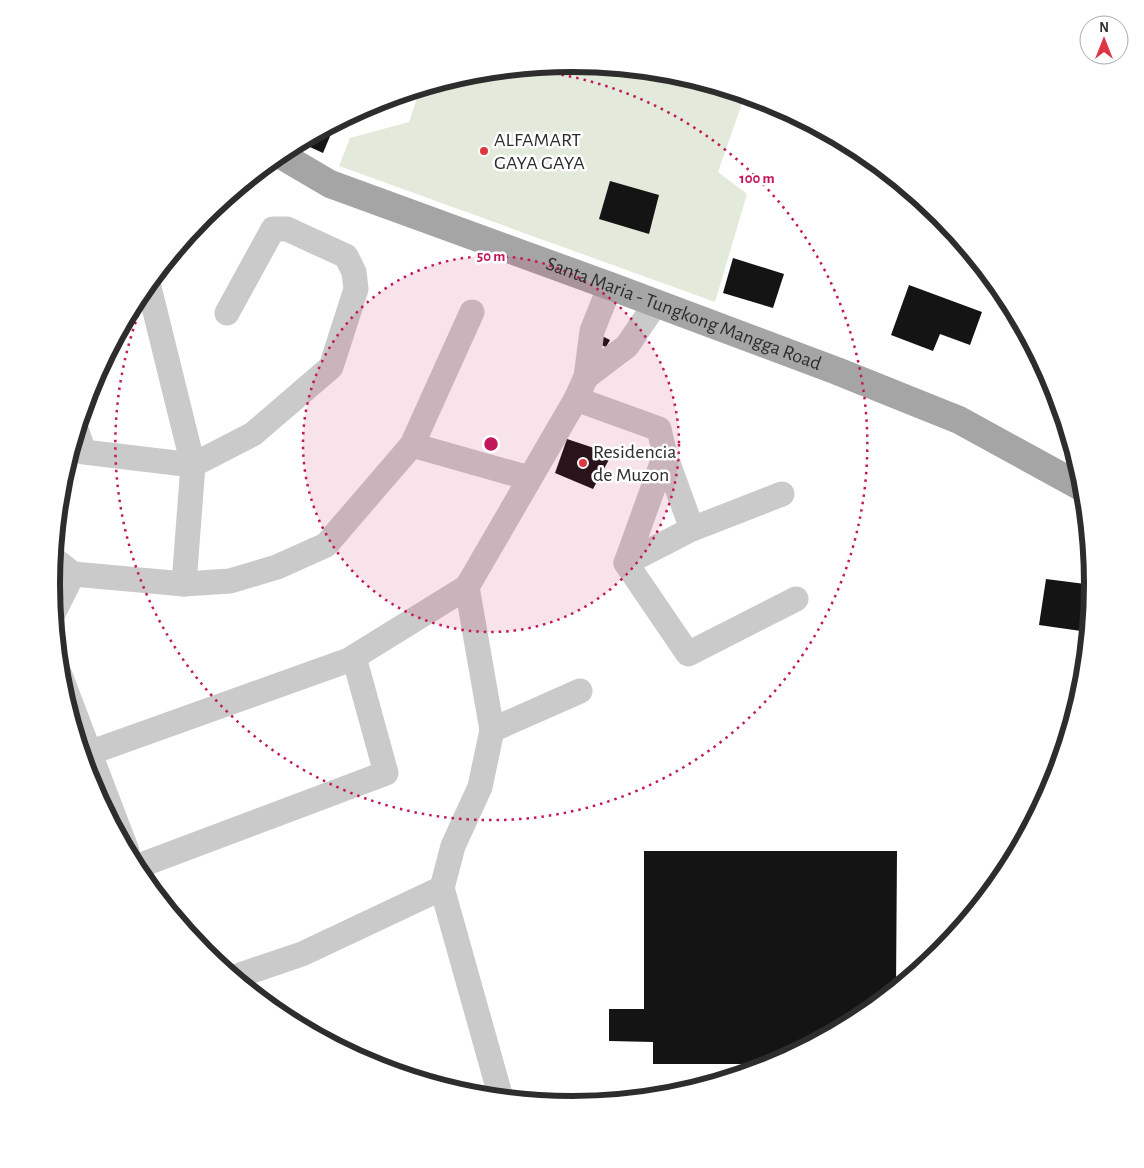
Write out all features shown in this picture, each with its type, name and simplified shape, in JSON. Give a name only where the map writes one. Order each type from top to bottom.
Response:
[{"type":"main road","name":"Santa Maria - Tungkong Mangga Road","points":[[287,159],[330,184],[656,303],[837,371],[959,420],[1074,483]]},
{"type":"street","points":[[80,441],[84,452],[193,465],[253,434],[331,367],[356,289],[354,272],[346,256],[287,229],[273,229],[227,313]]},
{"type":"street","points":[[581,388],[592,331],[610,286]]},
{"type":"street","points":[[151,294],[193,465],[184,584]]},
{"type":"street","points":[[89,753],[350,660],[467,587],[581,388],[627,346],[656,303]]},
{"type":"street","points":[[60,581],[63,566],[184,584],[230,582],[277,567],[326,545],[412,445],[472,312]]},
{"type":"street","points":[[581,388],[659,429],[665,455],[692,528]]},
{"type":"street","points":[[412,445],[529,478]]},
{"type":"street","points":[[626,563],[665,455]]},
{"type":"street","points":[[626,563],[692,528],[782,494]]},
{"type":"street","points":[[626,563],[688,654],[796,599]]},
{"type":"street","points":[[467,587],[492,730],[480,787],[453,846],[442,888],[499,1091]]},
{"type":"street","points":[[144,864],[386,774],[354,657]]},
{"type":"street","points":[[492,730],[580,691]]},
{"type":"street","points":[[84,739],[102,786]]},
{"type":"street","points":[[241,975],[302,954],[442,888]]},
{"type":"green space","points":[[572,72],[639,76],[705,89],[743,101],[718,172],[747,194],[715,302],[339,166],[350,138],[409,122],[418,96],[472,82],[505,76],[539,73]]},
{"type":"building","points":[[331,133],[323,153],[308,146]]},
{"type":"building","points":[[610,181],[659,195],[649,234],[599,219]]},
{"type":"building","points":[[733,258],[784,274],[773,308],[723,293]]},
{"type":"building","points":[[909,285],[982,312],[970,345],[940,334],[933,351],[891,335]]},
{"type":"building","points":[[602,336],[610,340],[606,347],[599,344]]},
{"type":"building","name":"Residencia de Muzon","points":[[567,439],[612,454],[593,489],[555,473]]},
{"type":"building","points":[[1046,579],[1084,584],[1082,631],[1039,625]]},
{"type":"building","points":[[644,851],[897,851],[896,980],[856,1010],[798,1043],[750,1064],[653,1064],[653,1042],[609,1041],[609,1009],[644,1009]]},
{"type":"place","name":"ALFAMART GAYA GAYA","points":[[484,151]]},
{"type":"place","name":"Residencia de Muzon","points":[[583,463]]}]
